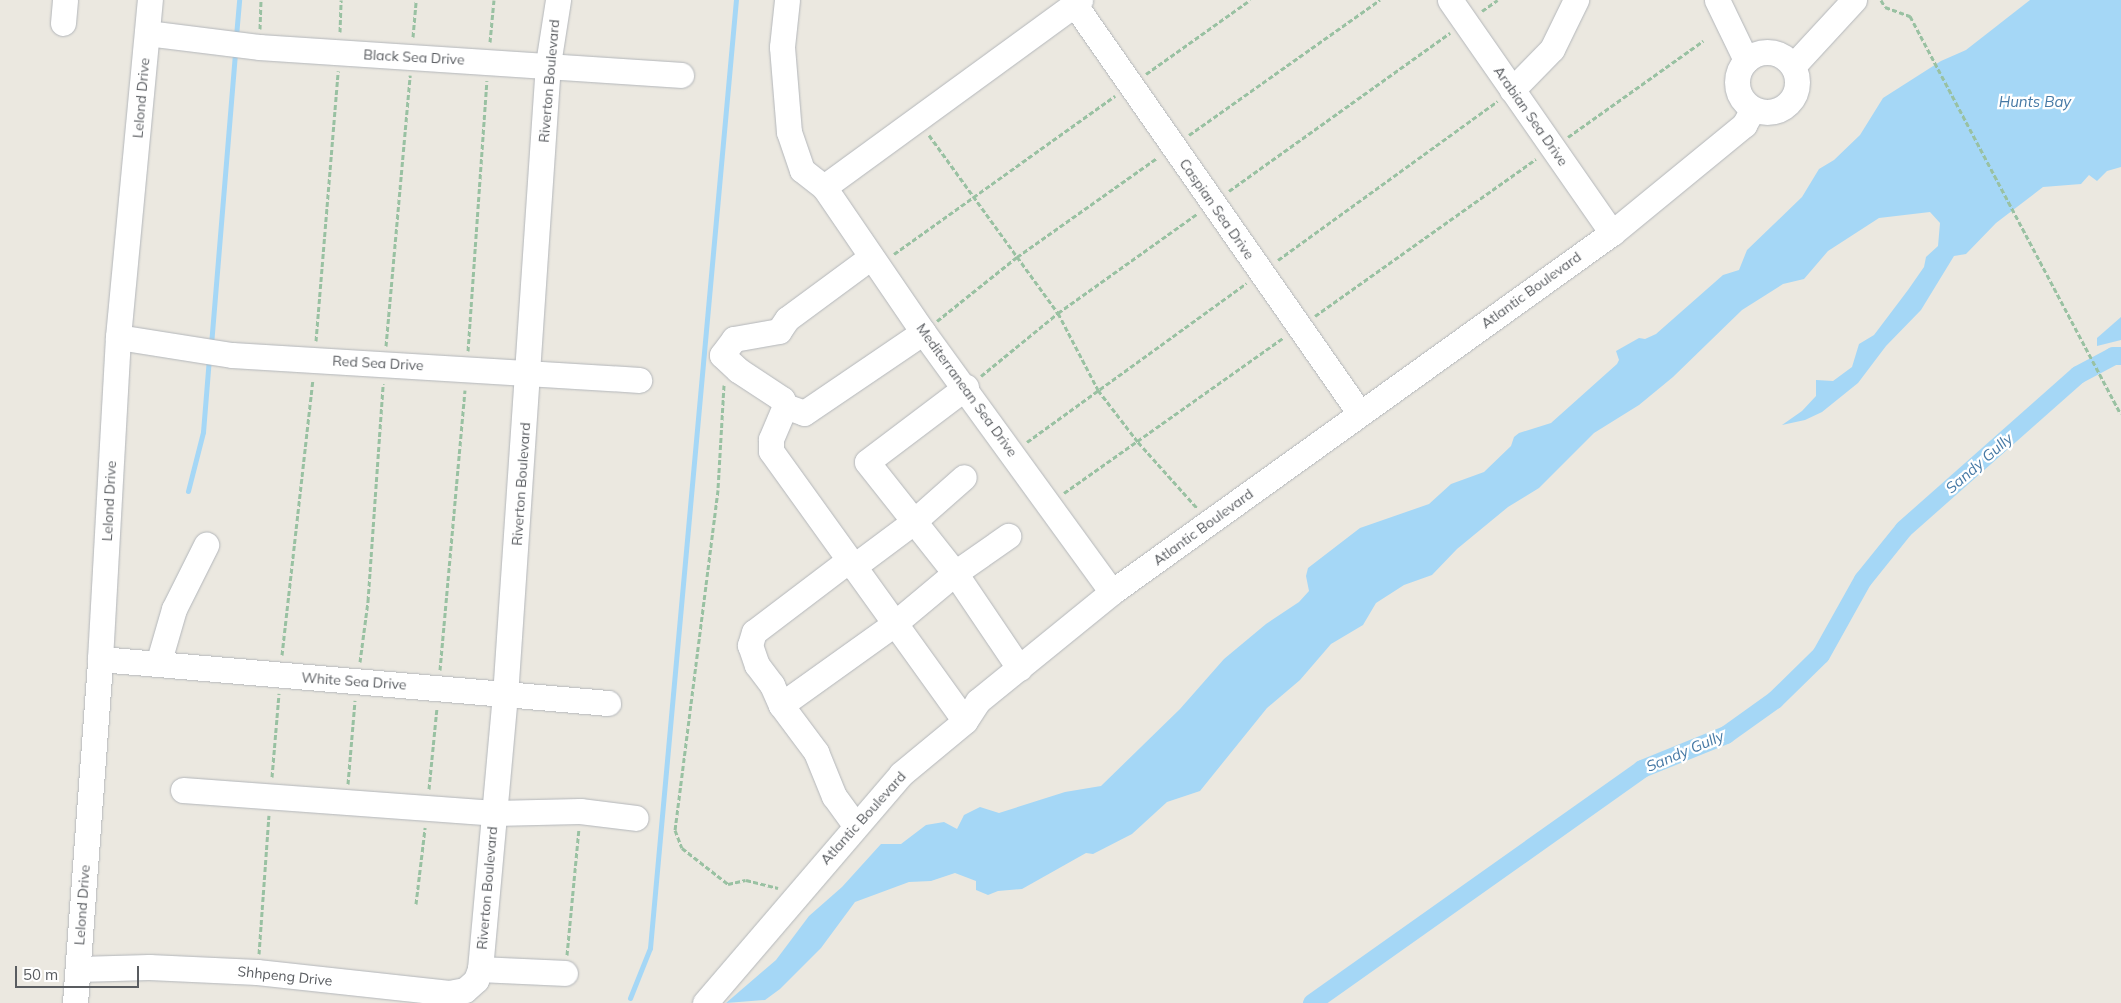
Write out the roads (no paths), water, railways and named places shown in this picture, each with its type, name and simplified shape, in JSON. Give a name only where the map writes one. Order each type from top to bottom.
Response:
[{"type":"street","name":"Lelond Drive","points":[[75,1003],[100,658],[118,337],[150,0]]},
{"type":"street","name":"Riverton Boulevard","points":[[480,969],[505,696],[529,373],[548,64],[558,0]]},
{"type":"street","name":"Mediterranean Sea Drive","points":[[786,0],[782,47],[789,132],[802,170],[824,187],[923,332],[966,387],[1112,592]]},
{"type":"street","name":"Arabian Sea Drive","points":[[1450,0],[1612,233]]},
{"type":"street","points":[[1512,90],[1552,49],[1576,0]]},
{"type":"street","points":[[1716,0],[1746,60]]},
{"type":"street","points":[[1793,66],[1854,0]]},
{"type":"street","points":[[824,187],[1077,2]]},
{"type":"street","name":"Caspian Sea Drive","points":[[1077,2],[1131,85],[1360,413]]},
{"type":"street","name":"Black Sea Drive","points":[[147,33],[256,47],[411,58],[548,64],[681,75]]},
{"type":"street","points":[[1766,52],[1776,53],[1793,66],[1796,92],[1786,106],[1770,112],[1753,109],[1746,104],[1737,86],[1740,68],[1746,60],[1766,52]]},
{"type":"street","name":"Atlantic Boulevard","points":[[705,1003],[855,825],[901,774],[965,722],[978,701],[1112,592],[1612,233],[1744,125],[1753,109]]},
{"type":"street","points":[[875,261],[787,319],[779,331],[734,339],[725,348],[722,355],[782,399],[785,406],[771,439],[771,451],[965,722]]},
{"type":"street","points":[[785,406],[804,413],[923,332]]},
{"type":"street","name":"Red Sea Drive","points":[[118,337],[232,356],[467,368],[639,380]]},
{"type":"street","points":[[966,387],[867,462],[912,523],[955,573],[1019,668]]},
{"type":"street","points":[[855,825],[834,796],[816,752],[781,705],[772,685],[757,665],[750,645],[754,632],[851,563],[912,523],[964,477]]},
{"type":"street","points":[[781,705],[894,624],[955,573],[1008,536]]},
{"type":"street","points":[[158,664],[174,609],[206,545]]},
{"type":"street","name":"White Sea Drive","points":[[100,658],[280,677],[439,687],[505,696],[608,703]]},
{"type":"street","points":[[183,790],[270,798],[347,801],[494,814],[580,811],[636,818]]},
{"type":"street","name":"Shhpeng Drive","points":[[78,968],[149,967],[257,972],[449,993],[465,990],[476,980],[480,969]]},
{"type":"street","points":[[480,969],[565,973]]},
{"type":"water","name":"Hunts Bay","points":[[2030,0],[2121,0],[2121,167],[2107,171],[2097,181],[2089,175],[2081,184],[2043,187],[1996,223],[1966,254],[1954,256],[1921,310],[1886,346],[1858,383],[1822,412],[1805,420],[1782,425],[1802,411],[1816,396],[1816,380],[1833,381],[1852,367],[1859,344],[1874,335],[1924,267],[1926,257],[1938,246],[1940,223],[1930,212],[1879,218],[1828,251],[1804,279],[1783,284],[1742,310],[1673,377],[1639,405],[1594,433],[1539,488],[1508,507],[1457,549],[1432,575],[1404,585],[1376,603],[1363,625],[1331,644],[1300,680],[1267,708],[1200,791],[1167,802],[1132,834],[1093,854],[1086,853],[1022,889],[998,891],[988,895],[976,890],[976,881],[955,873],[931,881],[909,882],[855,902],[821,948],[780,989],[765,1000],[726,1003],[776,960],[809,916],[842,887],[881,844],[901,844],[926,825],[944,822],[957,829],[964,815],[980,807],[999,813],[1065,792],[1101,786],[1180,709],[1224,659],[1266,624],[1299,602],[1309,591],[1306,576],[1308,568],[1360,528],[1429,504],[1451,484],[1484,472],[1511,446],[1514,437],[1519,433],[1551,423],[1617,364],[1619,360],[1616,351],[1639,338],[1645,339],[1656,334],[1723,275],[1739,270],[1747,250],[1802,197],[1819,169],[1834,160],[1860,135],[1883,98],[1941,61],[1966,50]]},
{"type":"water","points":[[2121,317],[2121,340],[2097,346],[2097,338]]},
{"type":"waterway","points":[[236,36],[239,0]]},
{"type":"waterway","points":[[630,998],[650,948],[736,0]]},
{"type":"waterway","points":[[211,345],[235,52]]},
{"type":"waterway","name":"Sandy Gully","points":[[1312,1003],[1642,769],[1726,735],[1775,700],[1821,655],[1863,580],[1904,529],[2078,375],[2113,356],[2121,356]]},
{"type":"waterway","points":[[188,491],[203,432],[209,358]]}]
